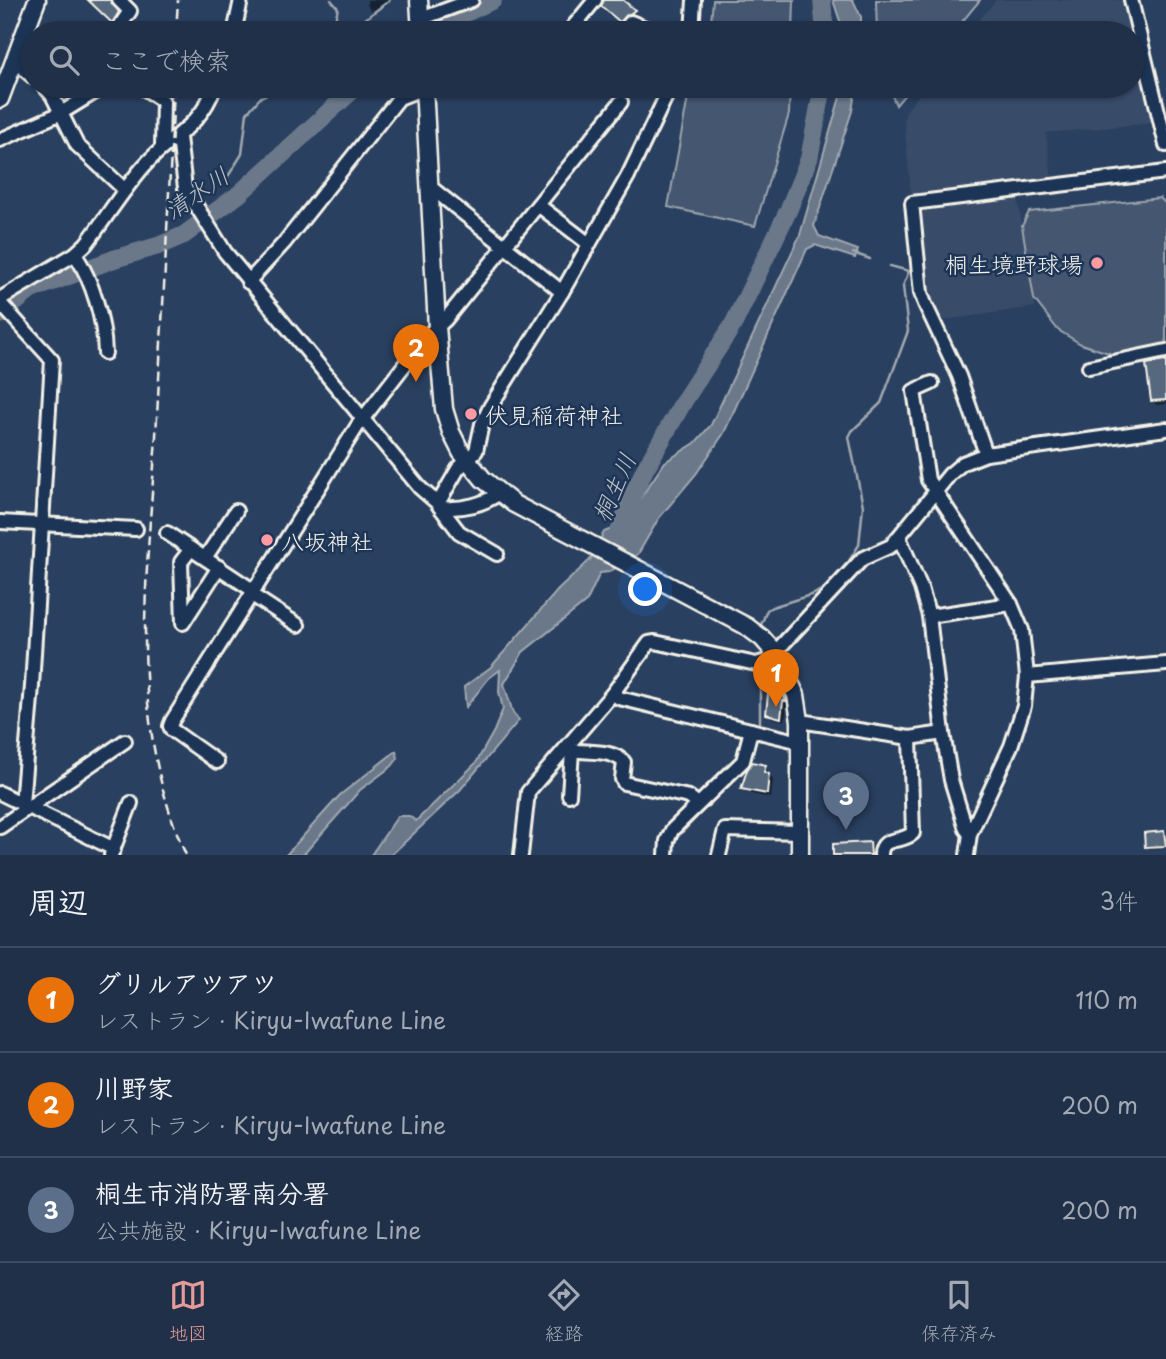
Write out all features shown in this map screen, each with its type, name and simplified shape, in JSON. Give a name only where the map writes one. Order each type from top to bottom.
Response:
[{"type":"main road","points":[[29,21],[37,0]]},
{"type":"main road","points":[[419,0],[421,21]]},
{"type":"main road","points":[[0,99],[21,44]]},
{"type":"main road","points":[[426,98],[429,186],[444,409],[456,444],[483,479],[524,510],[746,626],[762,638],[776,654],[796,695],[800,721],[800,855]]},
{"type":"street","points":[[119,0],[130,11],[123,21]]},
{"type":"street","points":[[237,21],[241,0]]},
{"type":"street","points":[[425,21],[429,16],[472,0]]},
{"type":"street","points":[[578,21],[595,0]]},
{"type":"street","points":[[693,21],[694,0]]},
{"type":"street","points":[[1131,0],[1136,21]]},
{"type":"street","points":[[1145,58],[1166,145]]},
{"type":"street","points":[[15,61],[21,66]]},
{"type":"street","points":[[54,98],[77,145],[125,190]]},
{"type":"street","points":[[0,140],[61,113],[85,98]]},
{"type":"street","points":[[159,98],[163,101],[162,147]]},
{"type":"street","points":[[25,805],[52,360],[0,302],[78,257],[125,190],[162,147],[179,137],[204,110],[210,98]]},
{"type":"street","points":[[248,282],[284,243],[401,98]]},
{"type":"street","points":[[439,506],[458,469],[476,452],[489,407],[562,292],[628,176],[665,98]]},
{"type":"street","points":[[218,762],[170,726],[363,420],[427,336],[505,247],[621,102]]},
{"type":"street","points":[[179,137],[185,188],[208,227],[248,282],[459,532],[497,554]]},
{"type":"street","points":[[986,454],[958,376],[925,304],[912,203],[1166,173]]},
{"type":"street","points":[[429,186],[562,292]]},
{"type":"street","points":[[538,205],[589,244]]},
{"type":"street","points":[[78,257],[104,334],[105,353]]},
{"type":"street","points":[[1088,367],[1166,351]]},
{"type":"street","points":[[932,383],[914,391],[928,480],[1010,604],[1022,630],[1027,676],[1024,706],[1010,746],[970,834],[967,855]]},
{"type":"street","points":[[521,855],[528,792],[569,750],[649,643],[655,642],[756,664],[767,662],[862,559],[891,546],[900,537],[963,463],[986,454],[1166,429]]},
{"type":"street","points":[[439,506],[452,508],[473,505],[487,501],[499,493]]},
{"type":"street","points":[[205,558],[236,511]]},
{"type":"street","points":[[0,522],[136,529]]},
{"type":"street","points":[[167,533],[298,625]]},
{"type":"street","points":[[900,537],[929,615],[951,780],[970,834]]},
{"type":"street","points":[[191,549],[181,562],[183,623],[219,567]]},
{"type":"street","points":[[929,615],[1010,604]]},
{"type":"street","points":[[1027,676],[1166,664]]},
{"type":"street","points":[[613,693],[619,698],[800,742]]},
{"type":"street","points":[[800,721],[910,738],[943,733]]},
{"type":"street","points":[[666,855],[667,841],[672,830],[743,761],[751,730]]},
{"type":"street","points":[[880,855],[881,846],[885,842],[903,839],[913,833],[910,738]]},
{"type":"street","points":[[0,827],[25,805],[125,741]]},
{"type":"street","points":[[569,750],[569,795]]},
{"type":"street","points":[[569,750],[618,757],[624,762],[624,783],[689,797],[698,804]]},
{"type":"street","points":[[0,793],[112,852],[131,803]]},
{"type":"street","points":[[719,855],[724,830],[800,832]]},
{"type":"shaded area","points":[[713,0],[794,0],[793,21],[711,21]]},
{"type":"shaded area","points":[[833,0],[853,0],[861,21],[840,21]]},
{"type":"shaded area","points":[[876,0],[980,0],[963,21],[877,21]]},
{"type":"shaded area","points":[[996,0],[1127,0],[1131,21],[978,21]]},
{"type":"shaded area","points":[[1145,83],[1155,123],[1046,133],[1052,180],[911,195],[904,119],[906,111],[916,98],[1145,98]]},
{"type":"shaded area","points":[[688,98],[790,98],[789,114],[755,226],[668,207]]},
{"type":"shaded area","points":[[840,98],[854,98],[814,226],[819,236],[858,250],[855,258],[815,245],[807,249],[724,433],[696,474],[659,518],[638,554],[609,572],[600,573],[587,601],[523,652],[504,684],[513,713],[519,720],[460,790],[391,855],[371,855],[398,816],[409,816],[416,821],[476,763],[494,731],[503,709],[499,692],[500,670],[489,678],[466,707],[464,687],[491,667],[558,590],[590,560],[604,532],[617,532],[665,462],[695,443],[711,425],[800,235]]},
{"type":"shaded area","points":[[893,98],[902,98],[896,105]]},
{"type":"shaded area","points":[[1017,194],[1035,307],[938,321],[929,300],[917,209],[920,206]]},
{"type":"shaded area","name":"桐生境野球場","points":[[1160,198],[1166,204],[1166,345],[1120,355],[1112,354],[1081,344],[1058,330],[1034,299],[1022,226],[1029,212]]},
{"type":"shaded area","points":[[396,751],[398,758],[392,766],[360,790],[303,855],[286,855],[340,795]]},
{"type":"building","points":[[88,0],[110,0],[119,12],[113,21],[110,21]]},
{"type":"building","points":[[604,0],[623,0],[635,10],[619,21],[601,6]]},
{"type":"building","points":[[1166,361],[1166,400],[1151,401],[1146,364]]},
{"type":"building","points":[[778,682],[786,701],[783,701],[781,718],[766,714],[769,684]]},
{"type":"building","points":[[752,762],[766,765],[764,772],[769,774],[767,794],[741,789]]},
{"type":"building","points":[[1164,831],[1166,846],[1145,847],[1144,833]]},
{"type":"building","points":[[870,842],[871,855],[833,855],[833,844]]},
{"type":"waterway","points":[[331,0],[338,8],[335,21]]},
{"type":"waterway","points":[[363,21],[390,0]]},
{"type":"waterway","name":"清水川","points":[[448,21],[493,0]]},
{"type":"waterway","name":"桐生川","points":[[822,0],[824,21]]},
{"type":"waterway","points":[[229,182],[227,178],[242,154],[247,113],[260,98]]},
{"type":"waterway","name":"清水川","points":[[0,315],[31,290],[184,235],[238,195],[344,98]]},
{"type":"waterway","name":"桐生川","points":[[613,548],[645,469],[685,399],[733,325],[788,211],[809,159],[821,98]]},
{"type":"waterway","points":[[853,253],[870,259]]},
{"type":"waterway","points":[[761,625],[767,610],[772,607],[814,594],[826,587],[859,545],[863,506],[849,437],[881,403],[908,331],[903,286],[909,271],[890,266]]},
{"type":"waterway","points":[[760,676],[760,727]]},
{"type":"waterway","points":[[749,760],[758,737]]},
{"type":"waterway","points":[[673,842],[736,776]]},
{"type":"railway","points":[[177,21],[178,0]]},
{"type":"railway","points":[[173,98],[148,543],[145,648],[155,752],[167,804],[186,855]]},
{"type":"place","name":"桐生境野球場","points":[[1097,263]]},
{"type":"place","name":"川野家","points":[[416,382]]},
{"type":"place","name":"伏見稲荷神社","points":[[471,414]]},
{"type":"place","name":"八坂神社","points":[[267,540]]},
{"type":"place","name":"グリルアツアツ","points":[[776,707]]},
{"type":"place","name":"桐生市消防署南分署","points":[[846,830]]}]
